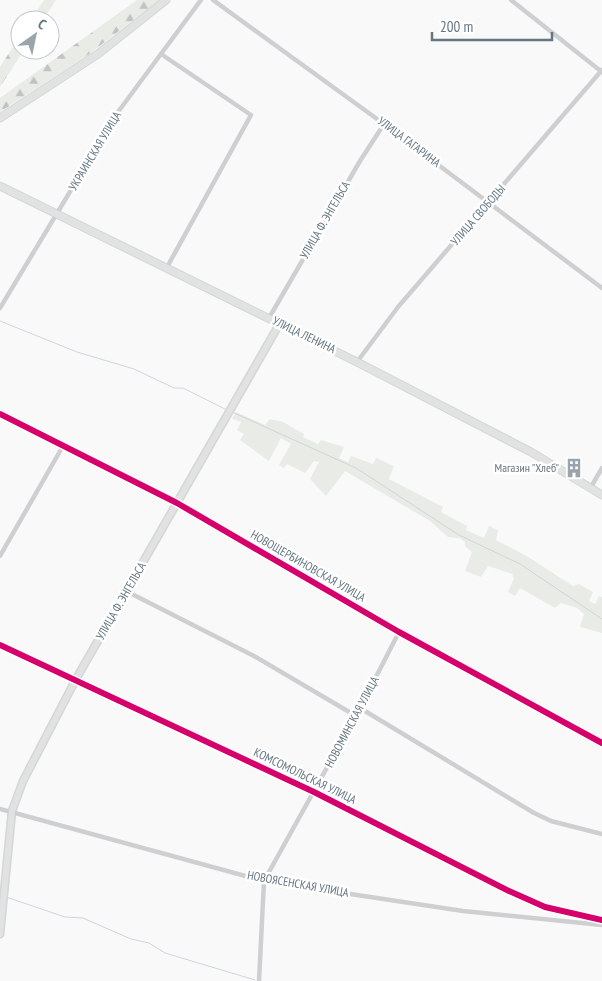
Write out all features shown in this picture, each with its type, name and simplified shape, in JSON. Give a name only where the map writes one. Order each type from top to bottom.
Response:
[{"type":"main road","points":[[0,118],[98,54],[166,0]]},
{"type":"main road","name":"УЛИЦА ЛЕНИНА","points":[[0,186],[357,362],[532,452],[602,495]]},
{"type":"main road","name":"УЛИЦА Ф. ЭНГЕЛЬСА","points":[[0,934],[12,811],[40,746],[126,591],[280,324]]},
{"type":"street","name":"УКРАИНСКАЯ УЛИЦА","points":[[0,308],[118,112],[201,0]]},
{"type":"street","name":"УЛИЦА ГАГАРИНА","points":[[213,0],[384,124],[602,288]]},
{"type":"street","points":[[511,0],[602,71]]},
{"type":"street","points":[[161,54],[250,116],[166,269]]},
{"type":"street","name":"УЛИЦА СВОБОДЫ","points":[[357,362],[398,307],[602,71]]},
{"type":"street","name":"УЛИЦА Ф. ЭНГЕЛЬСА","points":[[269,318],[360,161],[384,124]]},
{"type":"street","name":"НОВОЩЕРБИНОВСКАЯ УЛИЦА","points":[[0,414],[177,503],[399,632],[602,743]]},
{"type":"street","points":[[0,556],[62,446]]},
{"type":"street","points":[[590,487],[602,468]]},
{"type":"street","points":[[126,591],[254,656],[356,716]]},
{"type":"street","name":"НОВОМИНСКАЯ УЛИЦА","points":[[259,981],[264,881],[356,716],[399,632]]},
{"type":"street","name":"КОМСОМОЛЬСКАЯ УЛИЦА","points":[[0,645],[314,792],[509,892],[545,907],[602,920]]},
{"type":"street","points":[[360,708],[534,814],[552,821],[602,834]]},
{"type":"street","name":"НОВОЯСЕНСКАЯ УЛИЦА","points":[[0,809],[264,881],[463,911],[602,925]]},
{"type":"green space","points":[[44,0],[56,0],[50,10],[38,10]]},
{"type":"green space","points":[[137,0],[159,0],[88,55],[0,112],[0,98],[53,60],[60,60],[60,55]]},
{"type":"green space","points":[[10,52],[10,60],[18,60],[0,87],[0,67]]},
{"type":"green space","points":[[236,412],[265,425],[270,419],[283,422],[304,434],[303,437],[318,444],[321,440],[344,447],[339,458],[348,462],[351,456],[373,464],[376,458],[394,466],[389,479],[443,507],[441,512],[467,526],[466,530],[484,538],[489,526],[498,530],[496,540],[525,555],[573,586],[579,584],[593,592],[589,601],[595,604],[599,596],[602,597],[602,633],[580,627],[584,614],[577,608],[561,603],[555,608],[520,588],[515,596],[508,592],[514,578],[512,574],[488,566],[481,577],[465,571],[472,552],[465,546],[465,542],[459,538],[448,537],[430,521],[345,471],[326,496],[310,479],[319,462],[314,461],[305,473],[287,464],[284,468],[279,465],[291,444],[281,438],[269,461],[240,440],[244,434],[237,430],[241,422],[232,419]]},
{"type":"waterway","points":[[0,321],[77,352],[134,369],[174,388],[183,388],[225,409]]},
{"type":"waterway","points":[[232,412],[356,468],[459,535],[520,564],[602,619]]},
{"type":"waterway","points":[[6,897],[65,917],[83,918],[131,939],[149,943],[165,953],[255,980]]},
{"type":"cycle path","points":[[0,414],[177,503],[399,632],[602,743]]},
{"type":"cycle path","points":[[0,645],[314,792],[509,891],[545,907],[602,920]]},
{"type":"place","name":"Магазин \"Хлеб\"","points":[[574,468]]}]
